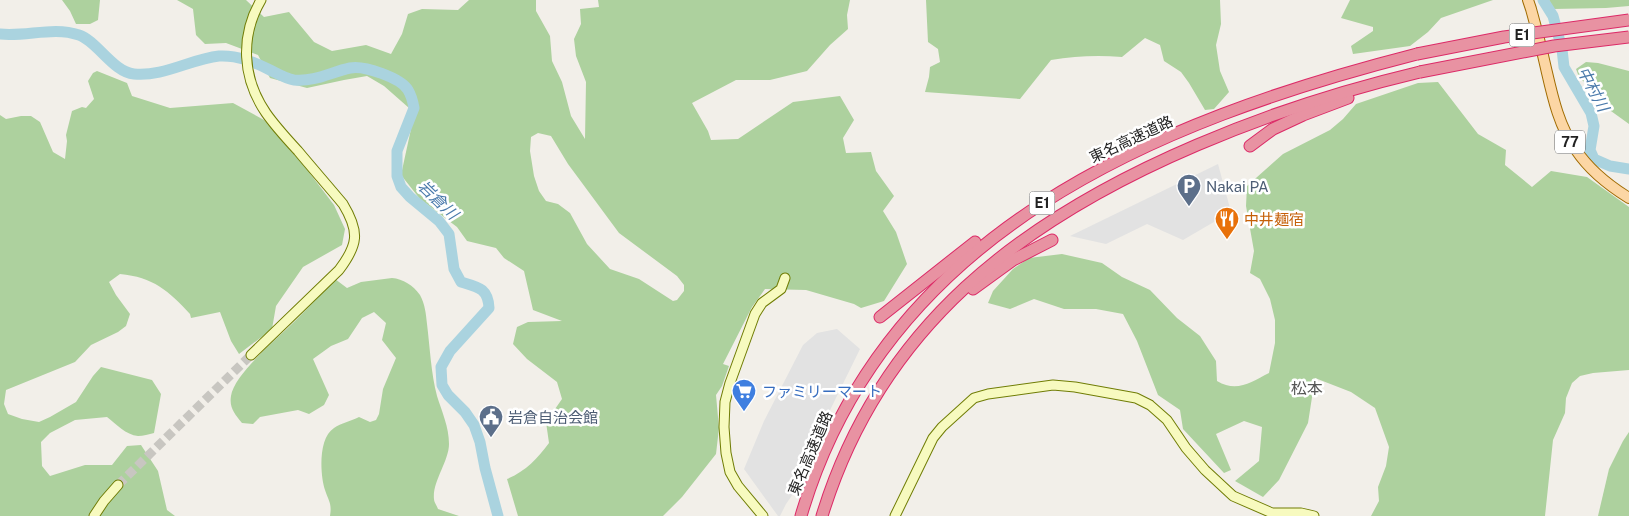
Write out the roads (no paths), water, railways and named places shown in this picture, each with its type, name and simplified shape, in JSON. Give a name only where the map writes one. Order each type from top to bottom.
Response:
[{"type":"highway","name":"東名高速道路","points":[[801,516],[824,452],[848,404],[895,333],[924,300],[964,261],[1023,215],[1076,182],[1136,152],[1229,112],[1356,70],[1417,54],[1504,37],[1629,20]]},
{"type":"highway","name":"E1","points":[[822,516],[847,450],[868,409],[887,378],[930,322],[949,302],[986,268],[1040,227],[1101,191],[1140,171],[1278,112],[1352,89],[1420,72],[1536,49],[1629,37]]},
{"type":"highway","points":[[1250,146],[1272,129],[1303,115],[1420,72]]},
{"type":"highway","points":[[880,317],[930,276],[1025,207],[1072,179],[1101,165],[1136,152]]},
{"type":"highway","points":[[847,450],[899,370],[940,320],[991,275],[1013,260],[1052,240]]},
{"type":"main road","name":"77","points":[[1528,0],[1552,92],[1568,139],[1591,169],[1606,183],[1629,198]]},
{"type":"street","points":[[251,355],[339,270],[350,256],[355,242],[355,228],[343,204],[265,112],[250,83],[246,52],[247,37],[252,18],[261,0]]},
{"type":"street","points":[[763,516],[738,486],[730,472],[725,444],[725,402],[755,314],[762,303],[781,289],[785,278]]},
{"type":"street","points":[[895,516],[933,438],[942,427],[974,398],[988,394],[1054,385],[1136,398],[1150,405],[1168,420],[1186,448],[1205,470],[1232,496],[1272,513],[1301,513],[1314,516]]},
{"type":"street","points":[[94,516],[118,485]]},
{"type":"waterway","name":"中村川","points":[[1543,0],[1553,16],[1562,49],[1564,67],[1591,113],[1594,126],[1590,150],[1594,159],[1610,166],[1629,169]]},
{"type":"waterway","name":"岩倉川","points":[[0,34],[69,32],[86,38],[119,68],[134,74],[156,73],[198,60],[226,56],[252,62],[294,80],[316,78],[350,68],[364,68],[382,73],[404,85],[410,94],[414,108],[397,151],[397,176],[401,187],[439,221],[449,234],[454,269],[461,282],[481,289],[487,296],[489,308],[450,351],[441,367],[442,385],[448,395],[465,412],[474,425],[498,516]]},
{"type":"tunnel","points":[[118,485],[251,355]]},
{"type":"place","name":"Nakai PA","points":[[1189,207]]},
{"type":"place","name":"中井麺宿","points":[[1227,240]]},
{"type":"place","name":"ファミリーマート","points":[[744,412]]},
{"type":"place","name":"岩倉自治会館","points":[[491,438]]},
{"type":"district","name":"松本","points":[[1307,388]]}]
